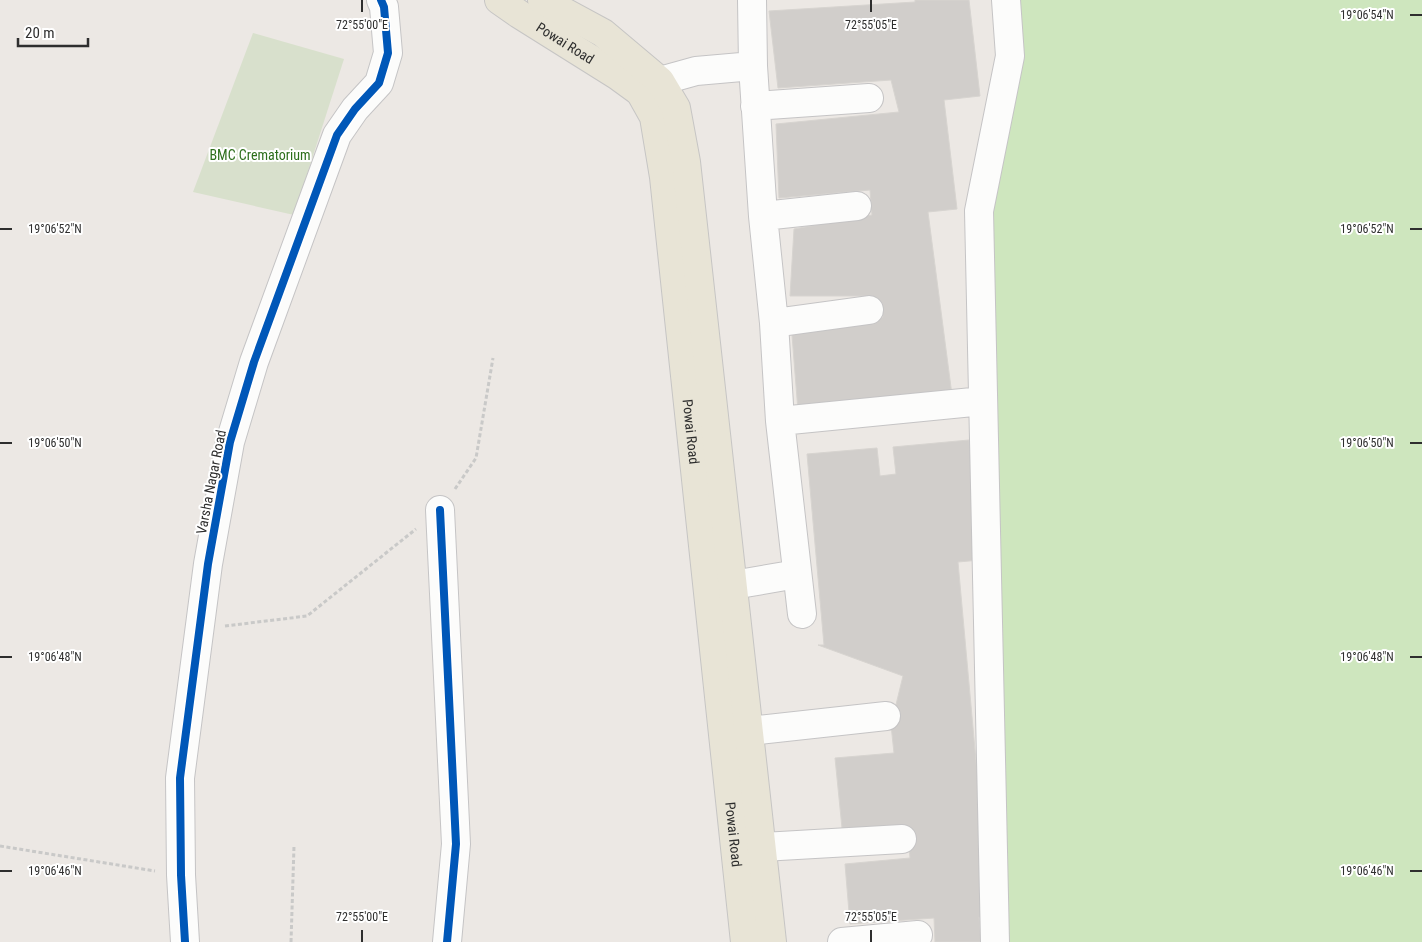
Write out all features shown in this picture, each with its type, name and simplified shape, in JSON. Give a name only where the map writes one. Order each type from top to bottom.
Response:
[{"type":"main road","name":"Powai Road","points":[[499,0],[618,76],[650,86]]},
{"type":"main road","name":"Powai Road","points":[[542,0],[604,33],[650,86],[676,108],[686,162],[689,297],[720,586],[745,942]]},
{"type":"main road","name":"Powai Road","points":[[720,586],[749,732],[772,942]]},
{"type":"street","name":"Varsha Nagar Road","points":[[185,942],[181,875],[180,778],[208,564],[230,442],[254,362],[337,135],[355,109],[379,83],[388,53],[384,7],[381,0]]},
{"type":"street","points":[[752,0],[752,66],[763,216],[774,323],[780,421],[802,614]]},
{"type":"street","points":[[995,942],[978,210],[1010,56],[1006,0]]},
{"type":"street","points":[[650,86],[696,71],[752,66]]},
{"type":"street","points":[[755,106],[869,98]]},
{"type":"street","points":[[763,216],[856,206]]},
{"type":"street","points":[[774,323],[869,310]]},
{"type":"street","points":[[780,421],[983,401]]},
{"type":"street","points":[[440,510],[456,844],[447,942]]},
{"type":"street","points":[[720,586],[797,574]]},
{"type":"street","points":[[749,732],[886,716]]},
{"type":"street","points":[[762,848],[902,839]]},
{"type":"street","points":[[842,942],[918,935]]},
{"type":"path","points":[[200,629],[307,616],[440,510],[476,458],[493,358]]},
{"type":"path","points":[[0,846],[181,875]]},
{"type":"path","points":[[291,942],[294,846]]},
{"type":"green space","points":[[1007,0],[1422,0],[1422,942],[995,942],[971,283]]},
{"type":"green space","name":"BMC Crematorium","points":[[253,33],[344,59],[294,215],[193,192]]},
{"type":"building","points":[[915,0],[969,0],[980,96],[944,100],[957,209],[928,212],[952,395],[798,411],[792,335],[883,317],[873,296],[790,296],[794,229],[872,215],[870,190],[779,198],[776,124],[899,112],[891,80],[778,88],[769,11],[915,2]]},
{"type":"building","points":[[969,440],[980,560],[958,562],[985,860],[993,916],[979,917],[981,942],[935,942],[934,918],[850,924],[845,864],[910,858],[908,832],[843,838],[835,758],[894,753],[891,725],[903,676],[818,645],[824,645],[807,454],[877,448],[880,476],[896,474],[893,447]]},
{"type":"cycle path","points":[[185,942],[181,875],[180,778],[208,564],[230,442],[254,362],[337,135],[355,109],[379,83],[388,53],[384,7],[381,0]]},
{"type":"cycle path","points":[[440,510],[456,844],[447,942]]}]
